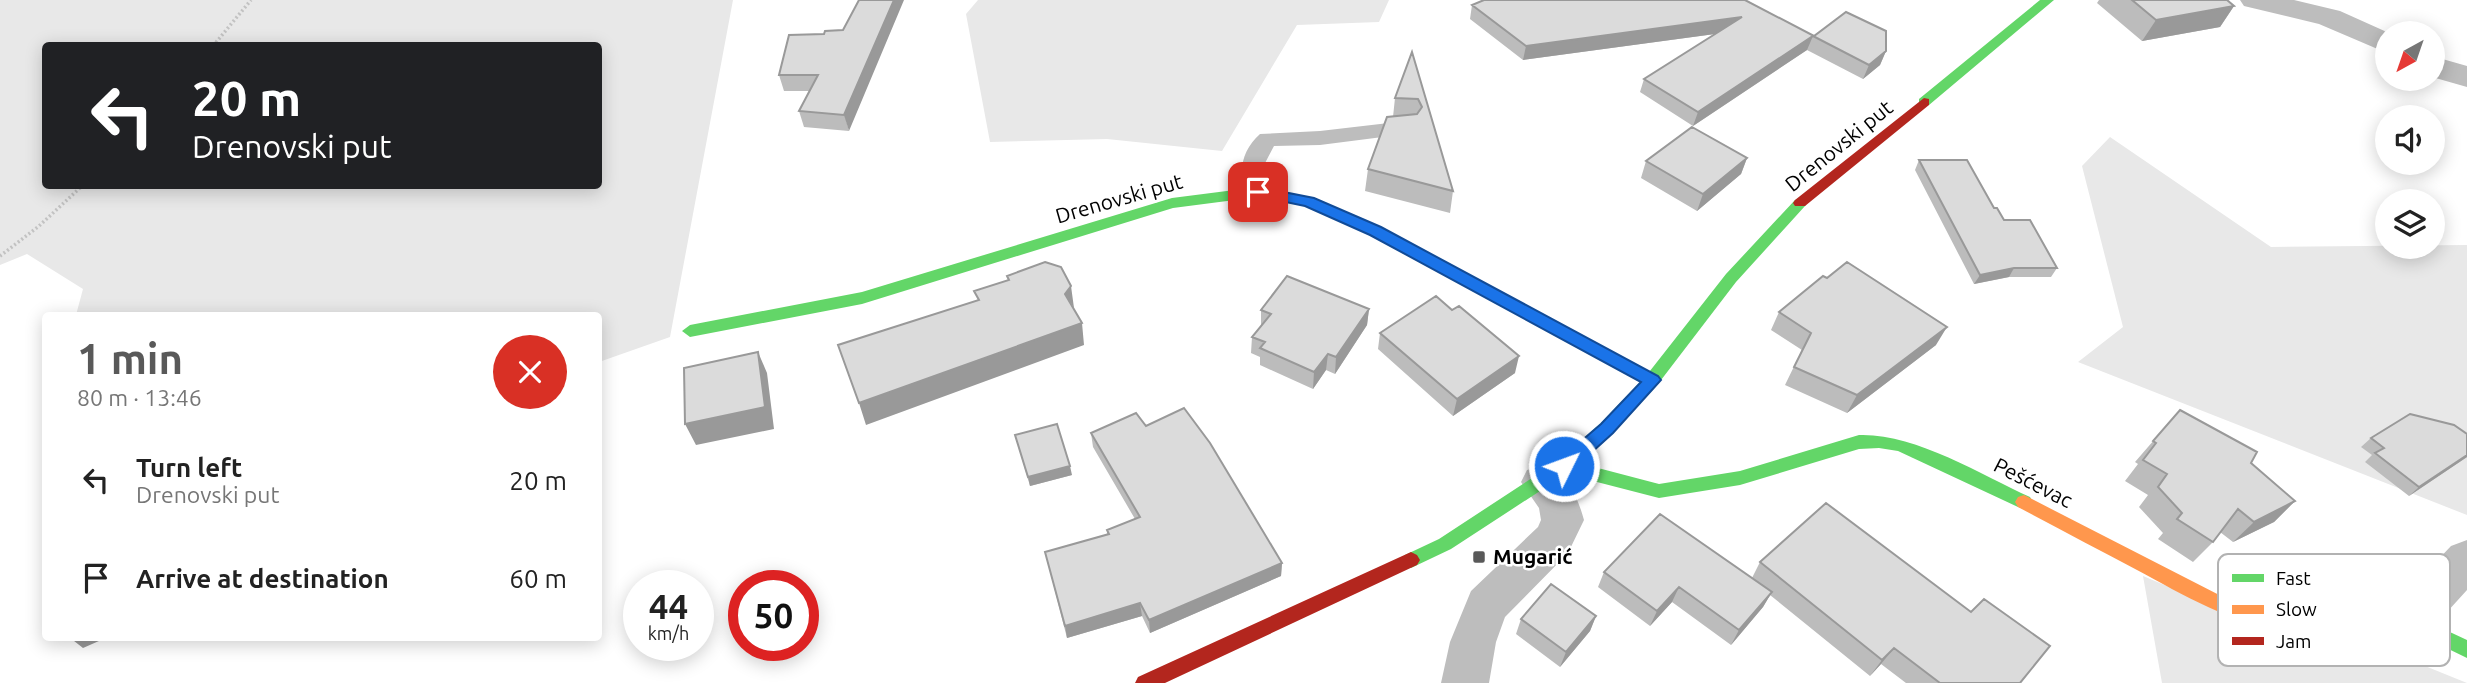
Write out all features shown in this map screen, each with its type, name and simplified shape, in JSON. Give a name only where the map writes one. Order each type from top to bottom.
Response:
[{"type":"street","name":"Drenovski put","points":[[1144,683],[1445,544],[1553,474],[1607,428],[1652,380],[1731,278],[1805,197],[2048,0]]},
{"type":"street","points":[[2255,0],[2329,17],[2375,38]]},
{"type":"street","points":[[2445,70],[2467,77]]},
{"type":"street","name":"Drenovski put","points":[[690,331],[863,298],[1172,203],[1258,192],[1308,201],[1376,231],[1652,380]]},
{"type":"street","name":"Pešćevac","points":[[1553,474],[1659,491],[1740,478],[1859,442],[1901,445],[1985,481],[2218,604]]},
{"type":"street","points":[[1465,683],[1473,642],[1487,605],[1553,540],[1563,520],[1553,474]]},
{"type":"street","points":[[2450,577],[2467,559]]},
{"type":"street","points":[[2450,641],[2467,649]]},
{"type":"lane","points":[[1258,192],[1252,165],[1259,147],[1269,139],[1320,138],[1406,128]]},
{"type":"path","points":[[216,42],[251,0]]},
{"type":"path","points":[[0,256],[40,226],[79,189]]},
{"type":"shaded area","points":[[0,0],[733,0],[670,337],[602,361],[602,312],[77,312],[83,289],[27,254],[0,265]]},
{"type":"shaded area","points":[[978,0],[1389,0],[1379,22],[1297,25],[1222,151],[1107,139],[990,142],[966,14]]},
{"type":"shaded area","points":[[2110,137],[2271,247],[2375,246],[2375,259],[2445,259],[2445,245],[2467,245],[2467,515],[2078,362],[2123,327],[2082,166]]},
{"type":"shaded area","points":[[2143,576],[2218,607],[2218,666],[2425,666],[2467,683],[2162,683]]},
{"type":"building","points":[[859,0],[894,0],[844,115],[799,111],[818,75],[779,75],[789,35],[824,34],[825,31],[843,30]]},
{"type":"building","points":[[1484,0],[1745,0],[1814,36],[1846,12],[1886,31],[1886,51],[1869,65],[1813,36],[1698,112],[1644,79],[1742,17],[1526,46],[1472,5]]},
{"type":"building","points":[[2132,0],[2227,0],[2234,6],[2156,20]]},
{"type":"building","points":[[1412,52],[1453,191],[1368,169],[1387,117],[1417,114],[1422,107],[1418,99],[1395,98]]},
{"type":"building","points":[[1692,127],[1747,158],[1703,194],[1646,161]]},
{"type":"building","points":[[1919,160],[1967,160],[1994,208],[1997,208],[2004,220],[2030,220],[2057,268],[2014,268],[1980,275]]},
{"type":"building","points":[[1045,262],[1061,267],[1071,286],[1065,294],[1082,323],[859,403],[838,345],[979,300],[974,291],[1009,280],[1007,276]]},
{"type":"building","points":[[1847,262],[1947,327],[1857,395],[1794,367],[1811,333],[1779,312],[1823,276],[1827,278]]},
{"type":"building","points":[[1287,276],[1369,309],[1336,357],[1328,354],[1314,372],[1260,348],[1265,342],[1252,337],[1271,314],[1261,310]]},
{"type":"building","points":[[1436,296],[1452,310],[1459,306],[1519,356],[1457,399],[1380,333]]},
{"type":"building","points":[[758,352],[765,407],[685,424],[684,368]]},
{"type":"building","points":[[1184,408],[1210,443],[1282,563],[1149,620],[1140,603],[1065,626],[1045,552],[1109,534],[1107,530],[1140,517],[1091,433],[1136,413],[1146,426]]},
{"type":"building","points":[[2180,410],[2257,452],[2251,463],[2295,501],[2254,522],[2238,509],[2213,542],[2177,519],[2182,513],[2158,487],[2167,474],[2143,460],[2156,443],[2153,441]]},
{"type":"building","points":[[2410,414],[2454,425],[2467,434],[2467,455],[2419,487],[2375,453],[2384,448],[2371,438]]},
{"type":"building","points":[[1057,424],[1070,466],[1028,477],[1015,435]]},
{"type":"building","points":[[1826,503],[1971,612],[1984,599],[2050,646],[2020,683],[1940,683],[1894,648],[1882,660],[1760,562]]},
{"type":"building","points":[[1660,514],[1772,592],[1739,630],[1679,587],[1657,611],[1604,572]]},
{"type":"building","points":[[1551,584],[1596,616],[1566,652],[1521,619]]},
{"type":"traffic: fast","points":[[1924,102],[2048,0]]},
{"type":"traffic: fast","points":[[690,331],[862,298],[1172,203],[1258,192],[1308,201],[1363,225]]},
{"type":"traffic: fast","points":[[1411,560],[1445,544],[1564,466],[1607,428],[1652,380],[1731,278],[1800,203]]},
{"type":"traffic: fast","points":[[1564,466],[1659,491],[1740,478],[1859,442],[1879,441],[1901,445],[2024,502]]},
{"type":"traffic: fast","points":[[2450,641],[2467,649]]},
{"type":"traffic: slow","points":[[2024,502],[2218,604]]},
{"type":"traffic: jam","points":[[1800,203],[1924,102]]},
{"type":"traffic: jam","points":[[1363,225],[1652,380]]},
{"type":"traffic: jam","points":[[1145,683],[1411,560]]},
{"type":"place","name":"Mugarić","points":[[1479,557]]},
{"type":"route","points":[[1258,192],[1308,201],[1353,220],[1479,285],[1652,380],[1607,428],[1564,466]]}]
